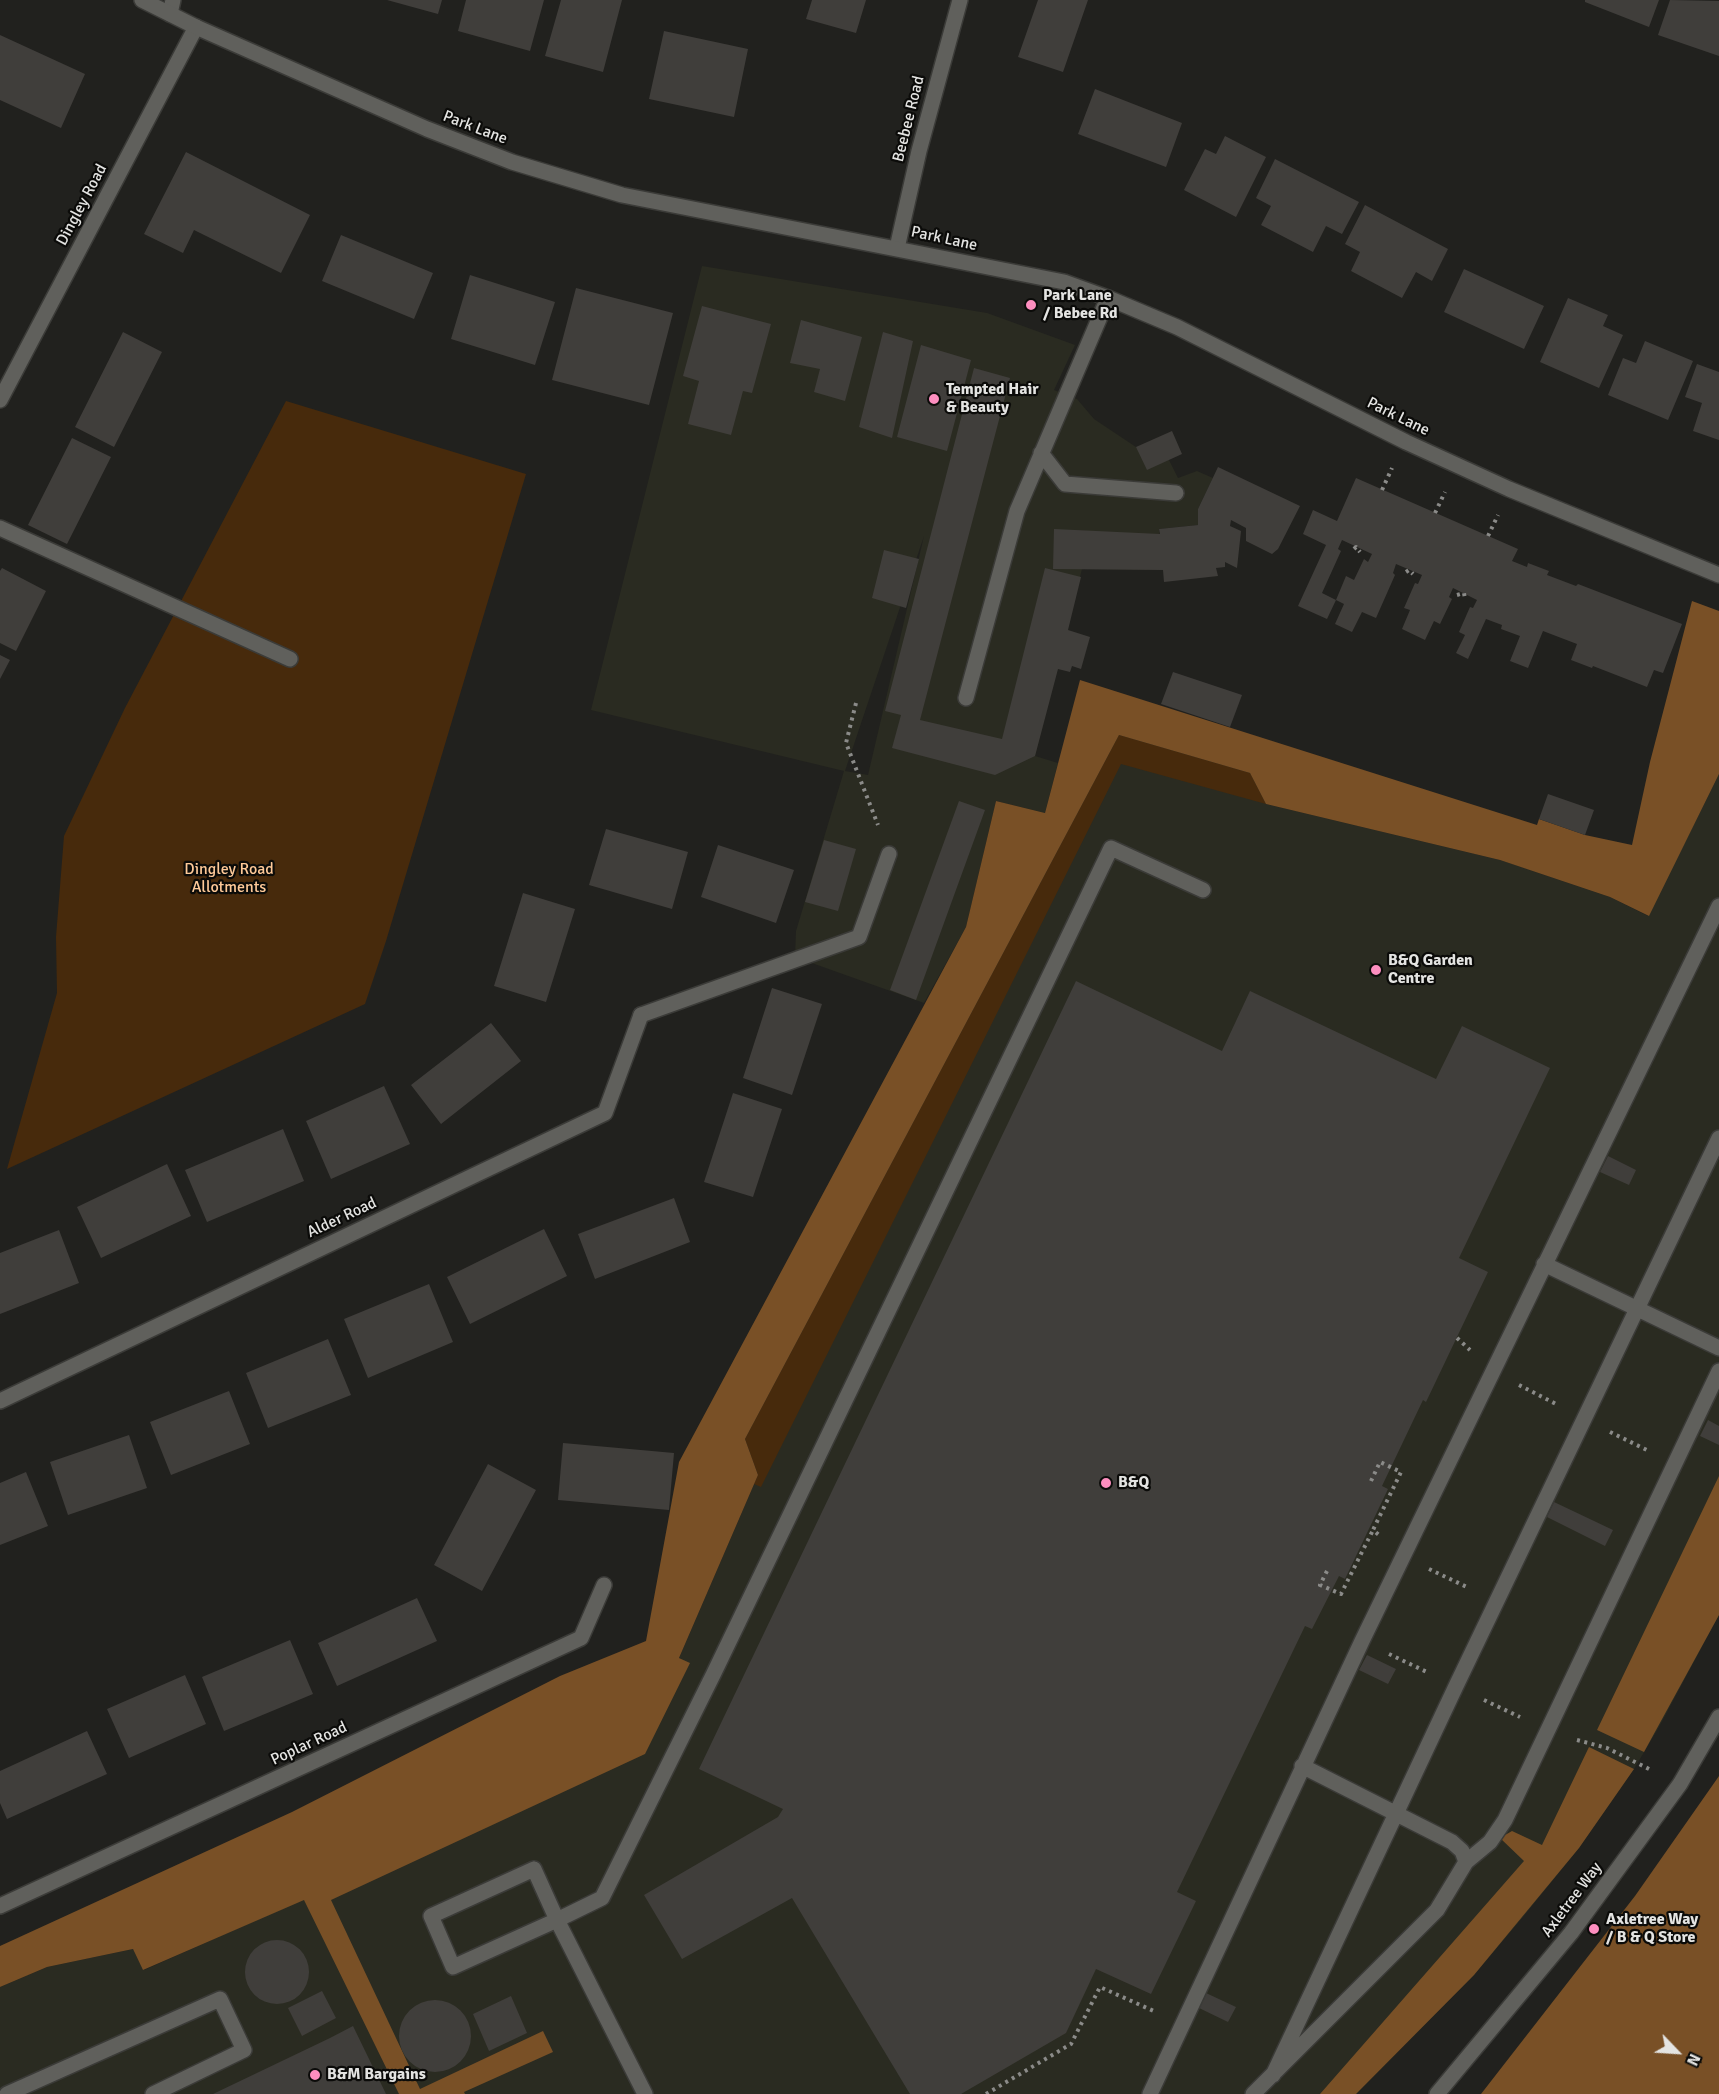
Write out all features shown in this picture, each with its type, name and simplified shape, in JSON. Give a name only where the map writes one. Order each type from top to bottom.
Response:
[{"type":"street","name":"Park Lane","points":[[142,0],[172,7],[196,27],[428,129],[512,162],[622,195],[1064,282],[1108,298],[1177,327],[1406,442],[1509,489],[1719,575]]},
{"type":"street","name":"Beebee Road","points":[[897,248],[919,150],[960,0]]},
{"type":"street","name":"Dingley Road","points":[[0,400],[196,27]]},
{"type":"street","points":[[966,698],[1017,511],[1108,298]]},
{"type":"street","points":[[1041,453],[1065,484],[1176,493]]},
{"type":"street","points":[[0,528],[290,659]]},
{"type":"street","points":[[645,2094],[557,1920],[534,1869],[431,1916],[453,1967],[557,1920],[602,1898],[713,1675],[1111,848],[1203,890]]},
{"type":"street","name":"Alder Road","points":[[0,1401],[604,1113],[641,1015],[859,937],[889,854]]},
{"type":"street","points":[[1150,2094],[1302,1766],[1719,906]]},
{"type":"street","points":[[1272,2075],[1719,1138]]},
{"type":"street","points":[[1544,1264],[1719,1348]]},
{"type":"street","points":[[1253,2094],[1437,1910],[1466,1862],[1490,1842],[1504,1820],[1548,1731],[1719,1371]]},
{"type":"street","name":"Poplar Road","points":[[0,1906],[581,1638],[604,1585]]},
{"type":"street","name":"Axletree Way","points":[[1437,2094],[1571,1933],[1680,1784],[1719,1717]]},
{"type":"street","points":[[1302,1766],[1452,1842],[1462,1851],[1466,1862]]},
{"type":"street","points":[[7,2094],[220,1999],[244,2050],[153,2094]]},
{"type":"path","points":[[1382,490],[1388,475]]},
{"type":"path","points":[[1354,549],[1356,547],[1360,552]]},
{"type":"path","points":[[1406,572],[1409,570],[1413,574]]},
{"type":"path","points":[[1457,595],[1464,593],[1465,599]]},
{"type":"path","points":[[856,703],[846,743],[889,854]]},
{"type":"path","points":[[1327,1571],[1320,1585],[1341,1594],[1401,1472],[1380,1462],[1371,1481]]},
{"type":"path","points":[[1373,1530],[1403,1557],[1497,1601]]},
{"type":"path","points":[[1548,1731],[1607,1748],[1680,1784]]},
{"type":"path","points":[[986,2094],[1071,2044],[1101,1987],[1181,2024]]},
{"type":"shaded area","points":[[702,266],[987,313],[1075,345],[1054,390],[1077,399],[1094,419],[1136,447],[1169,460],[1178,478],[1197,471],[1213,478],[1198,509],[1198,525],[1159,529],[1163,570],[1082,569],[1035,756],[1058,763],[1045,813],[996,801],[966,927],[924,1003],[795,957],[796,931],[844,771],[591,710]],"holes":[[[924,536],[868,775],[845,771]]]},
{"type":"shaded area","points":[[1692,601],[1719,611],[1719,774],[1649,916],[1610,897],[1500,860],[1266,804],[1250,773],[1119,735],[745,1439],[758,1475],[679,1658],[690,1663],[645,1754],[331,1900],[420,2089],[543,2031],[553,2052],[464,2092],[465,2094],[399,2094],[304,1900],[143,1970],[133,1949],[47,1967],[0,1987],[0,1946],[292,1812],[560,1676],[646,1641],[679,1462],[966,927],[996,801],[1045,813],[1080,680],[1537,825],[1539,819],[1585,835],[1632,845],[1650,762]]},
{"type":"shaded area","points":[[1119,735],[1250,773],[1266,804],[1500,860],[1610,897],[1648,916],[1719,774],[1719,1615],[1634,1769],[1579,1848],[1523,1917],[1474,1975],[1356,2094],[0,2094],[0,1987],[47,1967],[133,1949],[144,1970],[304,1899],[310,1909],[689,1664],[679,1658],[758,1475]]},
{"type":"shaded area","points":[[1719,1476],[1719,1615],[1644,1752],[1597,1730]]},
{"type":"shaded area","points":[[1589,1747],[1634,1769],[1579,1848],[1474,1975],[1356,2094],[1320,2094],[1524,1861],[1500,1838],[1512,1831],[1542,1845]]},
{"type":"shaded area","points":[[1719,1776],[1719,2094],[1481,2094],[1635,1896]]},
{"type":"green space","name":"Dingley Road Allotments","points":[[286,401],[526,474],[365,1004],[7,1169],[57,993],[56,937],[64,836],[125,708]]},
{"type":"green space","points":[[1119,735],[1250,773],[1266,804],[1121,764],[761,1487],[754,1484],[758,1475],[745,1439]]},
{"type":"building","points":[[387,0],[442,0],[438,14]]},
{"type":"building","points":[[466,0],[544,0],[530,51],[458,31]]},
{"type":"building","points":[[561,0],[622,0],[603,72],[545,56]]},
{"type":"building","points":[[812,0],[866,0],[856,33],[806,19]]},
{"type":"building","points":[[1038,0],[1088,0],[1063,72],[1018,57]]},
{"type":"building","points":[[1585,0],[1659,0],[1649,27],[1585,2]]},
{"type":"building","points":[[1670,0],[1719,1],[1719,56],[1658,35]]},
{"type":"building","points":[[664,31],[748,49],[734,117],[649,99]]},
{"type":"building","points":[[0,35],[85,74],[61,128],[0,100]]},
{"type":"building","points":[[1095,89],[1182,123],[1166,167],[1078,134]]},
{"type":"building","points":[[1225,136],[1266,157],[1236,217],[1184,190],[1205,149],[1216,154]]},
{"type":"building","points":[[186,152],[310,215],[281,273],[194,230],[183,253],[144,234]]},
{"type":"building","points":[[1275,159],[1359,202],[1342,234],[1326,226],[1313,252],[1261,225],[1271,206],[1256,198]]},
{"type":"building","points":[[1365,205],[1448,249],[1432,281],[1416,272],[1402,298],[1351,271],[1360,252],[1345,244]]},
{"type":"building","points":[[341,235],[433,273],[414,319],[322,281]]},
{"type":"building","points":[[1464,269],[1544,306],[1524,349],[1444,312]]},
{"type":"building","points":[[470,275],[555,302],[535,365],[451,339]]},
{"type":"building","points":[[576,288],[673,313],[649,405],[552,380]]},
{"type":"building","points":[[1568,298],[1608,315],[1603,326],[1623,335],[1599,388],[1540,362]]},
{"type":"building","points":[[702,306],[771,324],[752,393],[743,391],[731,435],[688,424],[699,381],[683,376]]},
{"type":"building","points":[[801,320],[862,337],[845,401],[814,392],[820,369],[790,363]]},
{"type":"building","points":[[123,332],[162,352],[114,447],[75,427]]},
{"type":"building","points":[[883,332],[913,341],[892,438],[859,427]]},
{"type":"building","points":[[1645,341],[1693,361],[1668,420],[1608,395],[1623,358],[1636,363]]},
{"type":"building","name":"Tempted Hair & Beauty","points":[[921,345],[971,360],[947,451],[897,437]]},
{"type":"building","points":[[1697,364],[1719,372],[1719,440],[1693,431],[1702,403],[1685,397]]},
{"type":"building","points":[[974,368],[1010,378],[920,720],[1002,739],[1045,568],[1081,577],[1068,630],[1090,637],[1081,669],[1072,666],[1070,672],[1058,669],[1035,756],[995,775],[892,748],[901,715],[885,711]]},
{"type":"building","points":[[1172,431],[1182,454],[1147,470],[1136,447]]},
{"type":"building","points":[[72,438],[111,457],[67,544],[28,525]]},
{"type":"building","points":[[1218,467],[1300,506],[1278,549],[1272,554],[1246,541],[1246,528],[1231,520],[1230,526],[1241,531],[1237,568],[1225,562],[1225,567],[1216,568],[1218,576],[1164,582],[1163,570],[1053,569],[1054,529],[1160,534],[1159,529],[1198,525],[1198,509]]},
{"type":"building","points":[[1356,478],[1518,549],[1512,561],[1527,567],[1528,563],[1549,571],[1547,575],[1576,586],[1578,584],[1682,624],[1663,673],[1654,670],[1647,687],[1571,660],[1577,644],[1543,631],[1528,668],[1510,661],[1520,636],[1501,629],[1502,625],[1486,619],[1468,659],[1456,653],[1465,635],[1459,632],[1470,607],[1473,608],[1477,600],[1453,588],[1449,597],[1452,599],[1440,624],[1434,621],[1425,640],[1402,629],[1410,610],[1404,608],[1415,583],[1418,584],[1422,575],[1396,564],[1393,573],[1395,575],[1376,618],[1362,612],[1352,632],[1335,624],[1344,604],[1336,600],[1327,619],[1298,606],[1326,545],[1303,534],[1313,510],[1337,521]],"holes":[[[1342,540],[1372,554],[1368,562],[1364,559],[1354,580],[1346,576],[1336,600],[1322,593],[1341,551],[1338,549]]]},
{"type":"building","points":[[884,550],[919,559],[906,608],[872,598]]},
{"type":"building","points":[[2,568],[46,591],[16,651],[0,643],[0,571]]},
{"type":"building","points":[[0,655],[10,660],[0,679]]},
{"type":"building","points":[[1173,672],[1242,695],[1230,727],[1161,704]]},
{"type":"building","points":[[1548,794],[1594,810],[1585,835],[1539,819]]},
{"type":"building","points":[[959,801],[985,810],[916,1000],[890,990]]},
{"type":"building","points":[[606,829],[688,852],[672,909],[589,885]]},
{"type":"building","points":[[824,840],[856,849],[838,911],[805,902]]},
{"type":"building","points":[[718,845],[794,870],[776,923],[701,897]]},
{"type":"building","points":[[523,893],[575,909],[546,1002],[494,986]]},
{"type":"building","name":"B&Q","points":[[1076,981],[1222,1051],[1250,991],[1436,1079],[1462,1026],[1550,1068],[1459,1258],[1488,1272],[1426,1402],[1423,1400],[1382,1486],[1388,1489],[1345,1579],[1339,1576],[1312,1629],[1305,1626],[1177,1892],[1196,1901],[1151,1994],[1096,1969],[1066,2033],[961,2094],[910,2094],[792,1898],[682,1959],[644,1895],[778,1817],[783,1809],[699,1769]]},
{"type":"building","points":[[772,988],[822,1004],[792,1095],[743,1078]]},
{"type":"building","points":[[491,1023],[521,1061],[441,1124],[411,1085]]},
{"type":"building","points":[[384,1086],[410,1144],[331,1179],[306,1121]]},
{"type":"building","points":[[733,1093],[782,1109],[753,1197],[704,1182]]},
{"type":"building","points":[[283,1129],[304,1181],[207,1222],[185,1170]]},
{"type":"building","points":[[1608,1156],[1636,1170],[1629,1185],[1600,1172]]},
{"type":"building","points":[[167,1164],[191,1216],[101,1258],[77,1207]]},
{"type":"building","points":[[674,1198],[690,1242],[595,1279],[578,1234]]},
{"type":"building","points":[[544,1229],[567,1276],[470,1324],[447,1277]]},
{"type":"building","points":[[59,1230],[79,1283],[0,1314],[0,1253]]},
{"type":"building","points":[[429,1284],[453,1342],[368,1378],[344,1319]]},
{"type":"building","points":[[328,1339],[351,1395],[268,1428],[246,1373]]},
{"type":"building","points":[[229,1391],[250,1444],[171,1475],[150,1422]]},
{"type":"building","points":[[1708,1420],[1719,1426],[1719,1445],[1700,1436]]},
{"type":"building","points":[[129,1435],[147,1488],[68,1515],[50,1462]]},
{"type":"building","points":[[563,1443],[674,1453],[669,1510],[558,1500]]},
{"type":"building","points":[[488,1464],[536,1490],[482,1591],[434,1565]]},
{"type":"building","points":[[26,1472],[48,1526],[0,1545],[0,1483]]},
{"type":"building","points":[[1554,1502],[1613,1530],[1605,1546],[1547,1517]]},
{"type":"building","points":[[417,1598],[437,1641],[337,1686],[318,1643]]},
{"type":"building","points":[[290,1640],[313,1694],[224,1731],[202,1677]]},
{"type":"building","points":[[1367,1655],[1396,1669],[1388,1684],[1359,1670]]},
{"type":"building","points":[[185,1675],[206,1724],[129,1758],[107,1709]]},
{"type":"building","points":[[87,1731],[107,1774],[7,1819],[0,1803],[0,1771]]},
{"type":"building","points":[[271,1940],[283,1940],[300,1949],[307,1960],[309,1972],[307,1984],[300,1995],[283,2004],[271,2004],[259,1999],[250,1990],[245,1978],[245,1966],[250,1954],[259,1945]]},
{"type":"building","points":[[322,1991],[336,2018],[302,2036],[288,2008]]},
{"type":"building","points":[[1206,1993],[1236,2007],[1228,2022],[1199,2008]]},
{"type":"building","points":[[511,1996],[527,2033],[489,2051],[473,2014]]},
{"type":"building","points":[[435,2000],[455,2006],[465,2016],[471,2036],[465,2056],[455,2066],[435,2072],[415,2066],[405,2056],[399,2036],[405,2016],[415,2006]]},
{"type":"building","name":"B&M Bargains","points":[[353,2026],[386,2094],[213,2094],[330,2038]]},
{"type":"place","name":"Park Lane / Bebee Rd","points":[[1031,305]]},
{"type":"place","name":"Tempted Hair & Beauty","points":[[934,399]]},
{"type":"place","name":"B&Q Garden Centre","points":[[1376,970]]},
{"type":"place","name":"B&Q","points":[[1106,1483]]},
{"type":"place","name":"Axletree Way / B & Q Store","points":[[1594,1929]]},
{"type":"place","name":"B&M Bargains","points":[[315,2075]]}]
